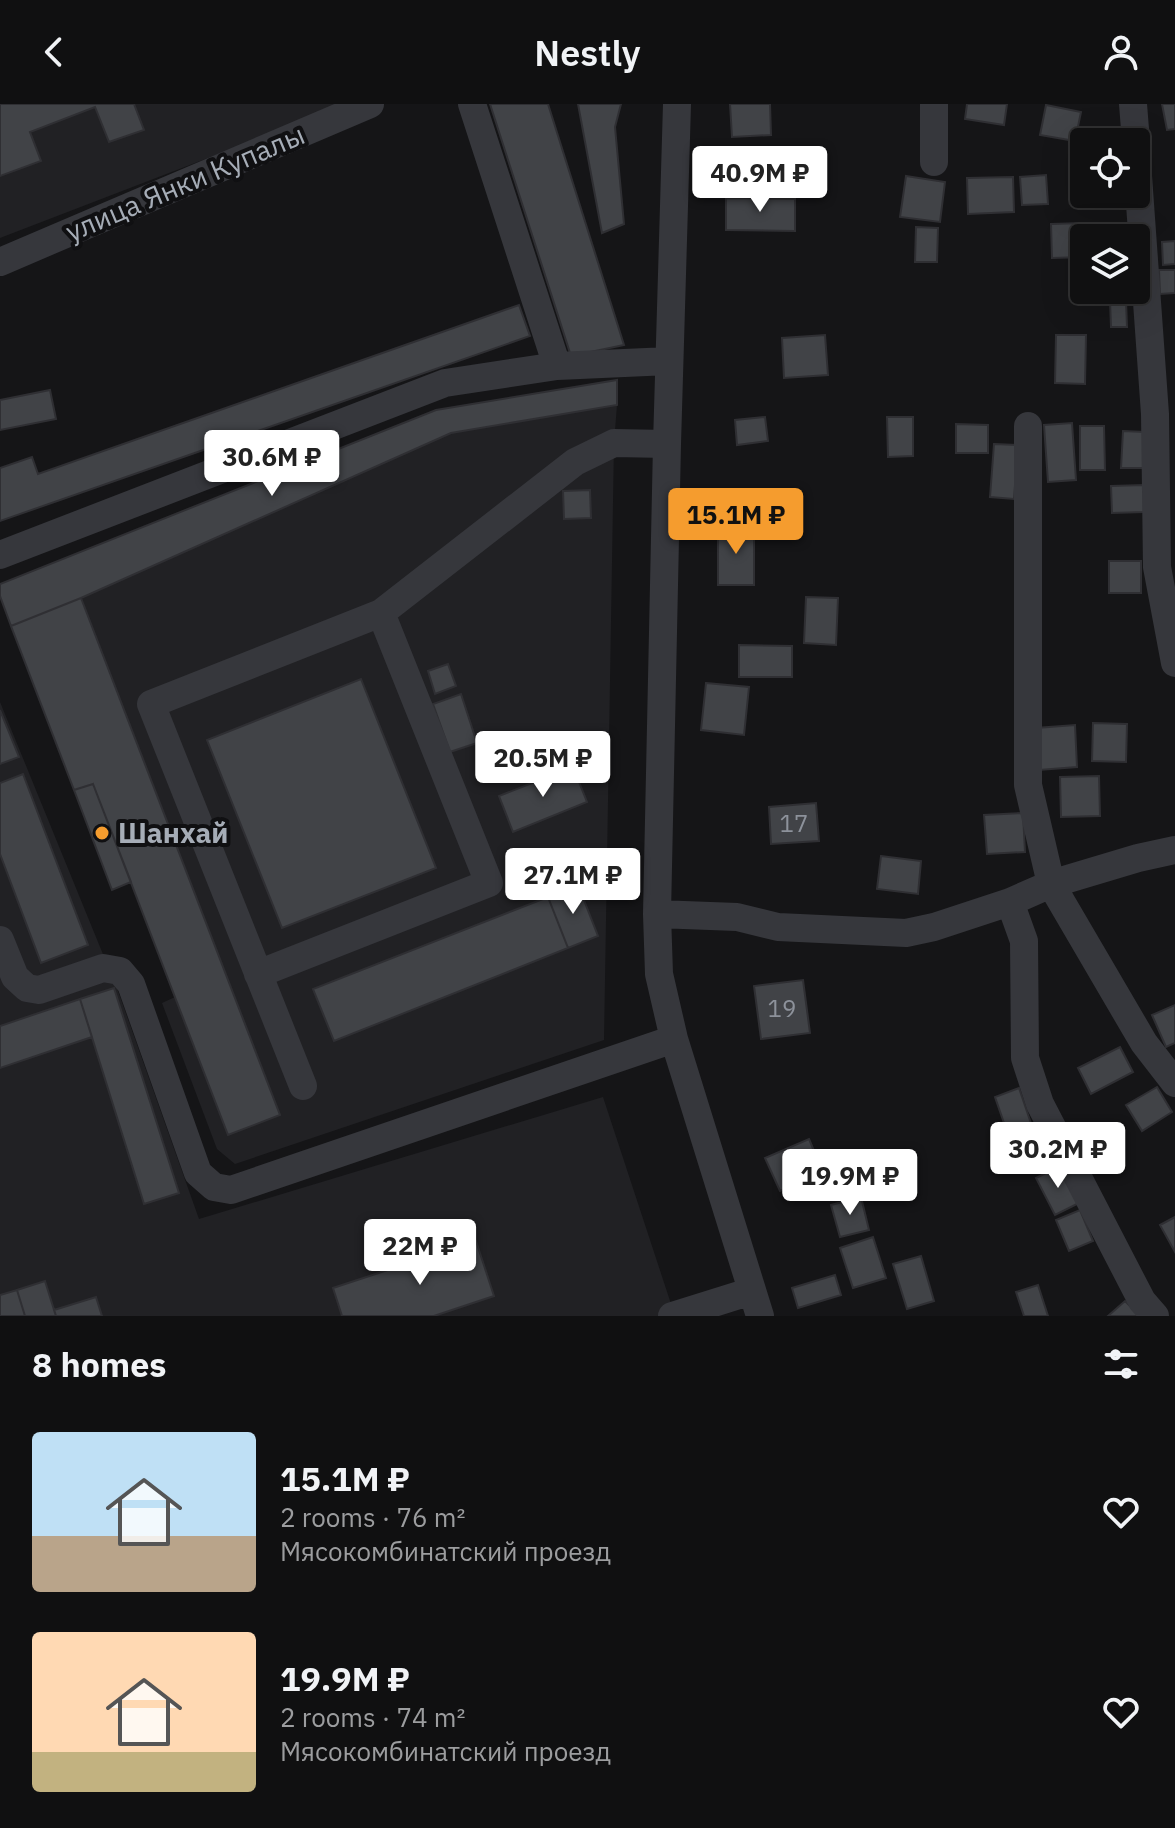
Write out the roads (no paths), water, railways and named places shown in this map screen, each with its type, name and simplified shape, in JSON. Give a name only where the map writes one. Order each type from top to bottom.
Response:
[{"type":"street","name":"улица Янки Купалы","points":[[0,262],[370,104]]},
{"type":"street","points":[[472,104],[557,366]]},
{"type":"street","points":[[672,1316],[756,1304],[674,1039],[659,974],[657,914],[677,104]]},
{"type":"street","points":[[934,104],[934,162]]},
{"type":"street","points":[[1133,104],[1135,128]]},
{"type":"street","points":[[1140,208],[1155,414],[1157,567],[1175,663]]},
{"type":"street","points":[[0,555],[445,383],[557,366],[669,361]]},
{"type":"street","points":[[1028,426],[1028,785],[1051,884],[1144,1043],[1175,1083]]},
{"type":"street","points":[[303,1086],[151,704],[381,613],[575,462],[614,443],[667,444]]},
{"type":"street","points":[[258,974],[489,883],[381,613]]},
{"type":"street","points":[[657,914],[737,917],[778,927],[906,933],[1010,902],[1051,884],[1175,850]]},
{"type":"street","points":[[1010,902],[1024,941],[1025,1058],[1040,1104],[1142,1301],[1155,1316]]},
{"type":"street","points":[[0,940],[15,977],[27,988],[39,990],[103,968],[120,971],[131,984],[198,1173],[214,1187],[231,1190],[674,1039]]},
{"type":"place","name":"Шанхай","points":[[102,833]]}]
